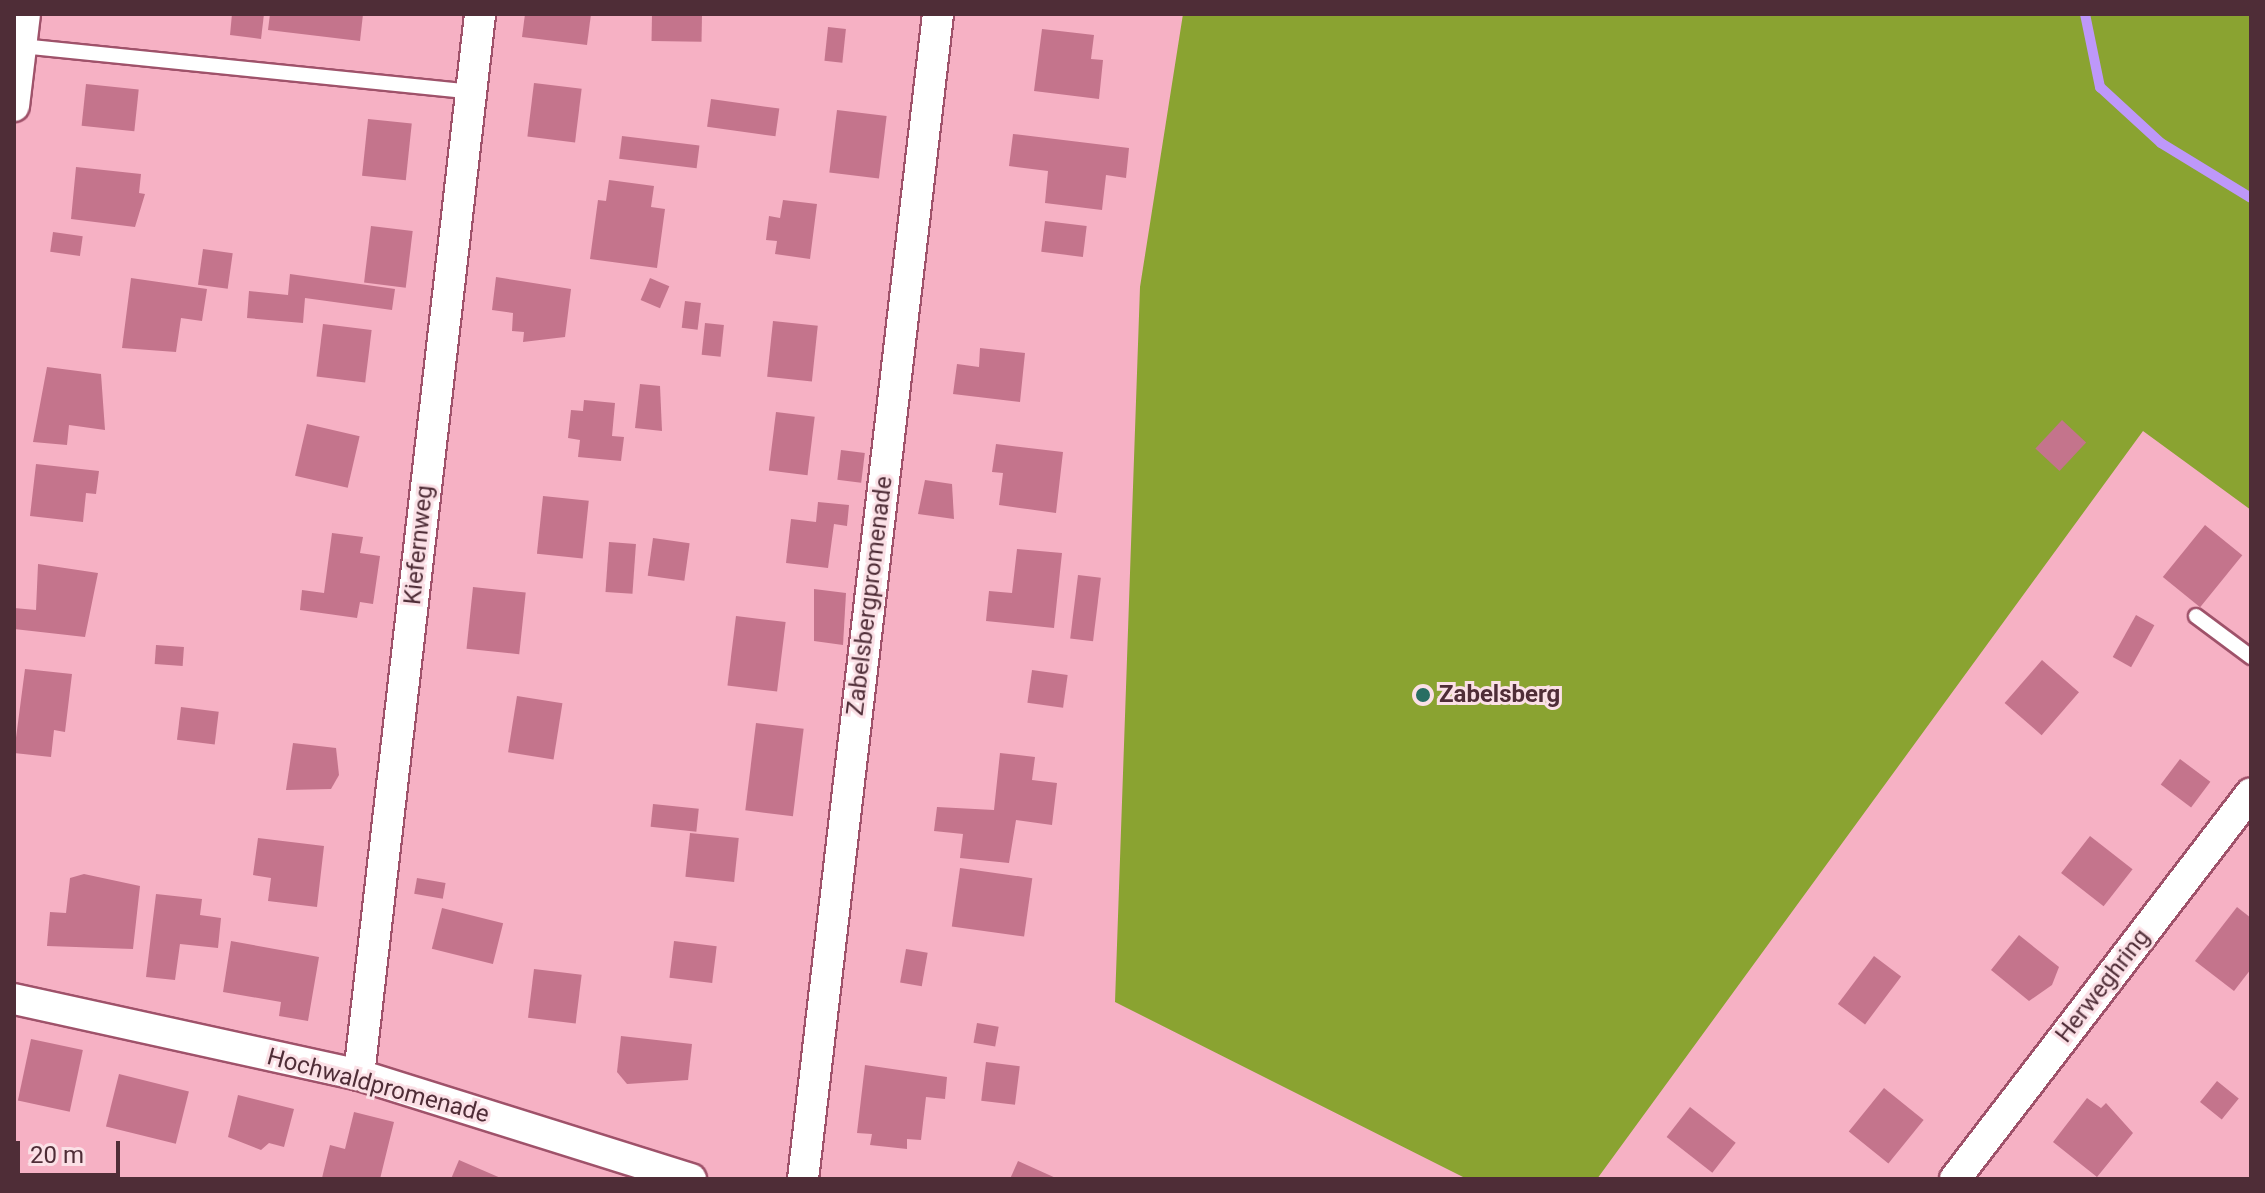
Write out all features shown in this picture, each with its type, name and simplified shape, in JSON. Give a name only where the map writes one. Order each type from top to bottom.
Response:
[{"type":"street","points":[[14,106],[25,14]]},
{"type":"street","name":"Kiefernweg","points":[[359,1075],[480,14]]},
{"type":"street","name":"Zabelsbergpromenade","points":[[803,1179],[938,14]]},
{"type":"street","name":"Herweghring","points":[[1955,1179],[2251,793]]},
{"type":"street","name":"Hochwaldpromenade","points":[[14,999],[359,1075],[691,1179]]},
{"type":"lane","points":[[21,46],[471,92]]},
{"type":"lane","points":[[2196,616],[2251,657]]},
{"type":"green space","points":[[1183,14],[2251,14],[2251,510],[2143,431],[1597,1179],[1467,1179],[1115,1002],[1140,287]]},
{"type":"building","points":[[232,14],[264,14],[261,39],[230,35]]},
{"type":"building","points":[[270,14],[363,14],[360,41],[268,30]]},
{"type":"building","points":[[525,14],[591,14],[587,45],[522,37]]},
{"type":"building","points":[[652,14],[702,15],[702,42],[652,41]]},
{"type":"building","points":[[828,27],[846,29],[842,63],[824,61]]},
{"type":"building","points":[[1042,29],[1094,35],[1091,59],[1103,60],[1099,99],[1034,91]]},
{"type":"building","points":[[534,83],[582,89],[575,142],[527,137]]},
{"type":"building","points":[[86,84],[139,90],[134,131],[82,126]]},
{"type":"building","points":[[711,99],[779,109],[775,136],[707,127]]},
{"type":"building","points":[[837,110],[887,116],[879,179],[829,173]]},
{"type":"building","points":[[368,119],[412,124],[406,180],[362,176]]},
{"type":"building","points":[[1013,134],[1129,148],[1126,178],[1106,175],[1102,210],[1045,203],[1048,171],[1009,166]]},
{"type":"building","points":[[622,136],[699,146],[697,168],[619,159]]},
{"type":"building","points":[[76,167],[141,174],[139,193],[145,194],[135,227],[71,219]]},
{"type":"building","points":[[609,180],[654,186],[651,207],[665,209],[657,268],[590,259],[598,200],[606,201]]},
{"type":"building","points":[[783,200],[817,204],[810,259],[775,254],[777,241],[766,240],[769,216],[780,218]]},
{"type":"building","points":[[1045,221],[1087,226],[1083,257],[1041,252]]},
{"type":"building","points":[[371,226],[413,231],[406,288],[364,283]]},
{"type":"building","points":[[53,232],[83,236],[80,256],[50,252]]},
{"type":"building","points":[[203,249],[233,253],[228,289],[198,285]]},
{"type":"building","points":[[290,274],[395,289],[392,310],[305,298],[303,323],[247,318],[249,291],[288,295]]},
{"type":"building","points":[[496,277],[571,289],[565,337],[523,342],[524,332],[512,331],[513,313],[492,310]]},
{"type":"building","points":[[131,278],[207,289],[202,321],[181,318],[176,352],[122,348]]},
{"type":"building","points":[[650,278],[669,286],[660,308],[641,300]]},
{"type":"building","points":[[685,301],[701,303],[698,330],[682,328]]},
{"type":"building","points":[[773,321],[818,326],[812,381],[767,377]]},
{"type":"building","points":[[705,323],[724,325],[721,357],[702,355]]},
{"type":"building","points":[[323,324],[372,330],[365,383],[317,377]]},
{"type":"building","points":[[980,348],[1025,353],[1020,402],[953,394],[957,364],[979,367]]},
{"type":"building","points":[[47,367],[101,374],[105,430],[69,425],[67,445],[33,442]]},
{"type":"building","points":[[640,384],[660,386],[662,431],[635,428]]},
{"type":"building","points":[[584,400],[615,403],[612,436],[624,437],[621,461],[578,457],[580,440],[568,438],[571,410],[583,411]]},
{"type":"building","points":[[776,412],[815,417],[808,475],[769,471]]},
{"type":"building","points":[[2062,420],[2086,443],[2060,471],[2035,449]]},
{"type":"building","points":[[307,424],[360,436],[348,488],[295,476]]},
{"type":"building","points":[[996,444],[1063,452],[1056,513],[999,505],[1003,473],[992,472]]},
{"type":"building","points":[[841,450],[865,453],[861,483],[837,480]]},
{"type":"building","points":[[36,464],[99,471],[96,494],[86,493],[83,522],[30,516]]},
{"type":"building","points":[[925,480],[952,484],[954,519],[918,514]]},
{"type":"building","points":[[543,496],[589,501],[583,558],[537,554]]},
{"type":"building","points":[[818,502],[849,505],[847,526],[834,524],[828,568],[786,563],[791,519],[816,522]]},
{"type":"building","points":[[2205,525],[2242,555],[2200,607],[2163,577]]},
{"type":"building","points":[[332,533],[363,537],[360,553],[380,556],[373,604],[360,602],[357,618],[300,610],[302,590],[324,593]]},
{"type":"building","points":[[653,538],[690,543],[684,581],[648,576]]},
{"type":"building","points":[[609,542],[636,544],[632,594],[606,592]]},
{"type":"building","points":[[1017,549],[1062,553],[1054,628],[986,621],[989,591],[1012,593]]},
{"type":"building","points":[[38,564],[98,573],[85,637],[14,629],[14,608],[36,610]]},
{"type":"building","points":[[1078,575],[1101,578],[1093,641],[1070,639]]},
{"type":"building","points":[[473,587],[526,593],[519,654],[467,649]]},
{"type":"building","points":[[814,589],[846,593],[843,645],[814,641]]},
{"type":"building","points":[[2136,615],[2154,625],[2131,667],[2113,657]]},
{"type":"building","points":[[736,616],[786,622],[777,692],[727,685]]},
{"type":"building","points":[[156,645],[184,647],[183,666],[155,664]]},
{"type":"building","points":[[2042,660],[2079,692],[2042,735],[2005,703]]},
{"type":"building","points":[[25,669],[72,674],[65,732],[54,730],[51,757],[14,753]]},
{"type":"building","points":[[1032,670],[1068,675],[1063,708],[1027,703]]},
{"type":"building","points":[[517,696],[562,703],[554,759],[508,752]]},
{"type":"building","points":[[181,707],[219,712],[215,744],[177,740]]},
{"type":"building","points":[[756,723],[804,729],[793,816],[745,810]]},
{"type":"building","points":[[293,743],[336,748],[339,775],[331,789],[286,790]]},
{"type":"building","points":[[1000,753],[1035,757],[1032,780],[1057,783],[1052,825],[1016,820],[1009,863],[960,858],[963,834],[934,831],[937,807],[994,810]]},
{"type":"building","points":[[2180,759],[2210,782],[2191,807],[2161,785]]},
{"type":"building","points":[[653,804],[699,809],[696,832],[651,827]]},
{"type":"building","points":[[690,833],[739,838],[734,882],[685,877]]},
{"type":"building","points":[[2090,836],[2133,869],[2104,906],[2061,873]]},
{"type":"building","points":[[258,838],[324,846],[317,907],[268,901],[271,878],[253,875]]},
{"type":"building","points":[[960,868],[1032,878],[1024,937],[952,926]]},
{"type":"building","points":[[84,874],[140,886],[133,949],[47,946],[50,912],[66,913],[70,878]]},
{"type":"building","points":[[417,878],[446,883],[443,899],[414,894]]},
{"type":"building","points":[[156,894],[202,899],[200,915],[221,918],[218,948],[180,944],[175,980],[146,977]]},
{"type":"building","points":[[2237,907],[2251,918],[2251,969],[2234,991],[2195,961]]},
{"type":"building","points":[[442,908],[503,923],[493,964],[432,949]]},
{"type":"building","points":[[2019,935],[2059,967],[2052,985],[2029,1001],[1991,970]]},
{"type":"building","points":[[231,941],[319,957],[308,1021],[279,1016],[281,1002],[223,992]]},
{"type":"building","points":[[674,941],[717,946],[712,983],[669,978]]},
{"type":"building","points":[[906,949],[928,953],[922,986],[900,982]]},
{"type":"building","points":[[1874,956],[1901,976],[1865,1024],[1838,1004]]},
{"type":"building","points":[[534,969],[582,975],[576,1023],[528,1018]]},
{"type":"building","points":[[977,1023],[999,1027],[995,1047],[974,1043]]},
{"type":"building","points":[[621,1036],[692,1044],[688,1080],[627,1084],[617,1072]]},
{"type":"building","points":[[31,1039],[83,1050],[70,1112],[18,1101]]},
{"type":"building","points":[[986,1062],[1020,1066],[1015,1105],[981,1101]]},
{"type":"building","points":[[865,1065],[947,1077],[945,1099],[926,1097],[921,1140],[907,1139],[907,1149],[870,1145],[872,1134],[857,1133]]},
{"type":"building","points":[[119,1074],[189,1091],[176,1144],[106,1126]]},
{"type":"building","points":[[2217,1081],[2239,1099],[2222,1120],[2200,1102]]},
{"type":"building","points":[[1884,1088],[1924,1120],[1888,1164],[1849,1132]]},
{"type":"building","points":[[238,1095],[294,1109],[284,1147],[269,1143],[261,1150],[228,1137]]},
{"type":"building","points":[[2087,1098],[2101,1108],[2106,1103],[2133,1133],[2097,1177],[2053,1142]]},
{"type":"building","points":[[1690,1107],[1736,1143],[1712,1173],[1667,1137]]},
{"type":"building","points":[[354,1112],[394,1122],[380,1179],[322,1178],[330,1145],[345,1149]]},
{"type":"building","points":[[459,1160],[503,1179],[451,1179]]},
{"type":"building","points":[[1018,1161],[1058,1179],[1010,1179]]},
{"type":"waterway","points":[[2085,14],[2100,87],[2161,143],[2251,198]]},
{"type":"place","name":"Zabelsberg","points":[[1423,695]]}]
